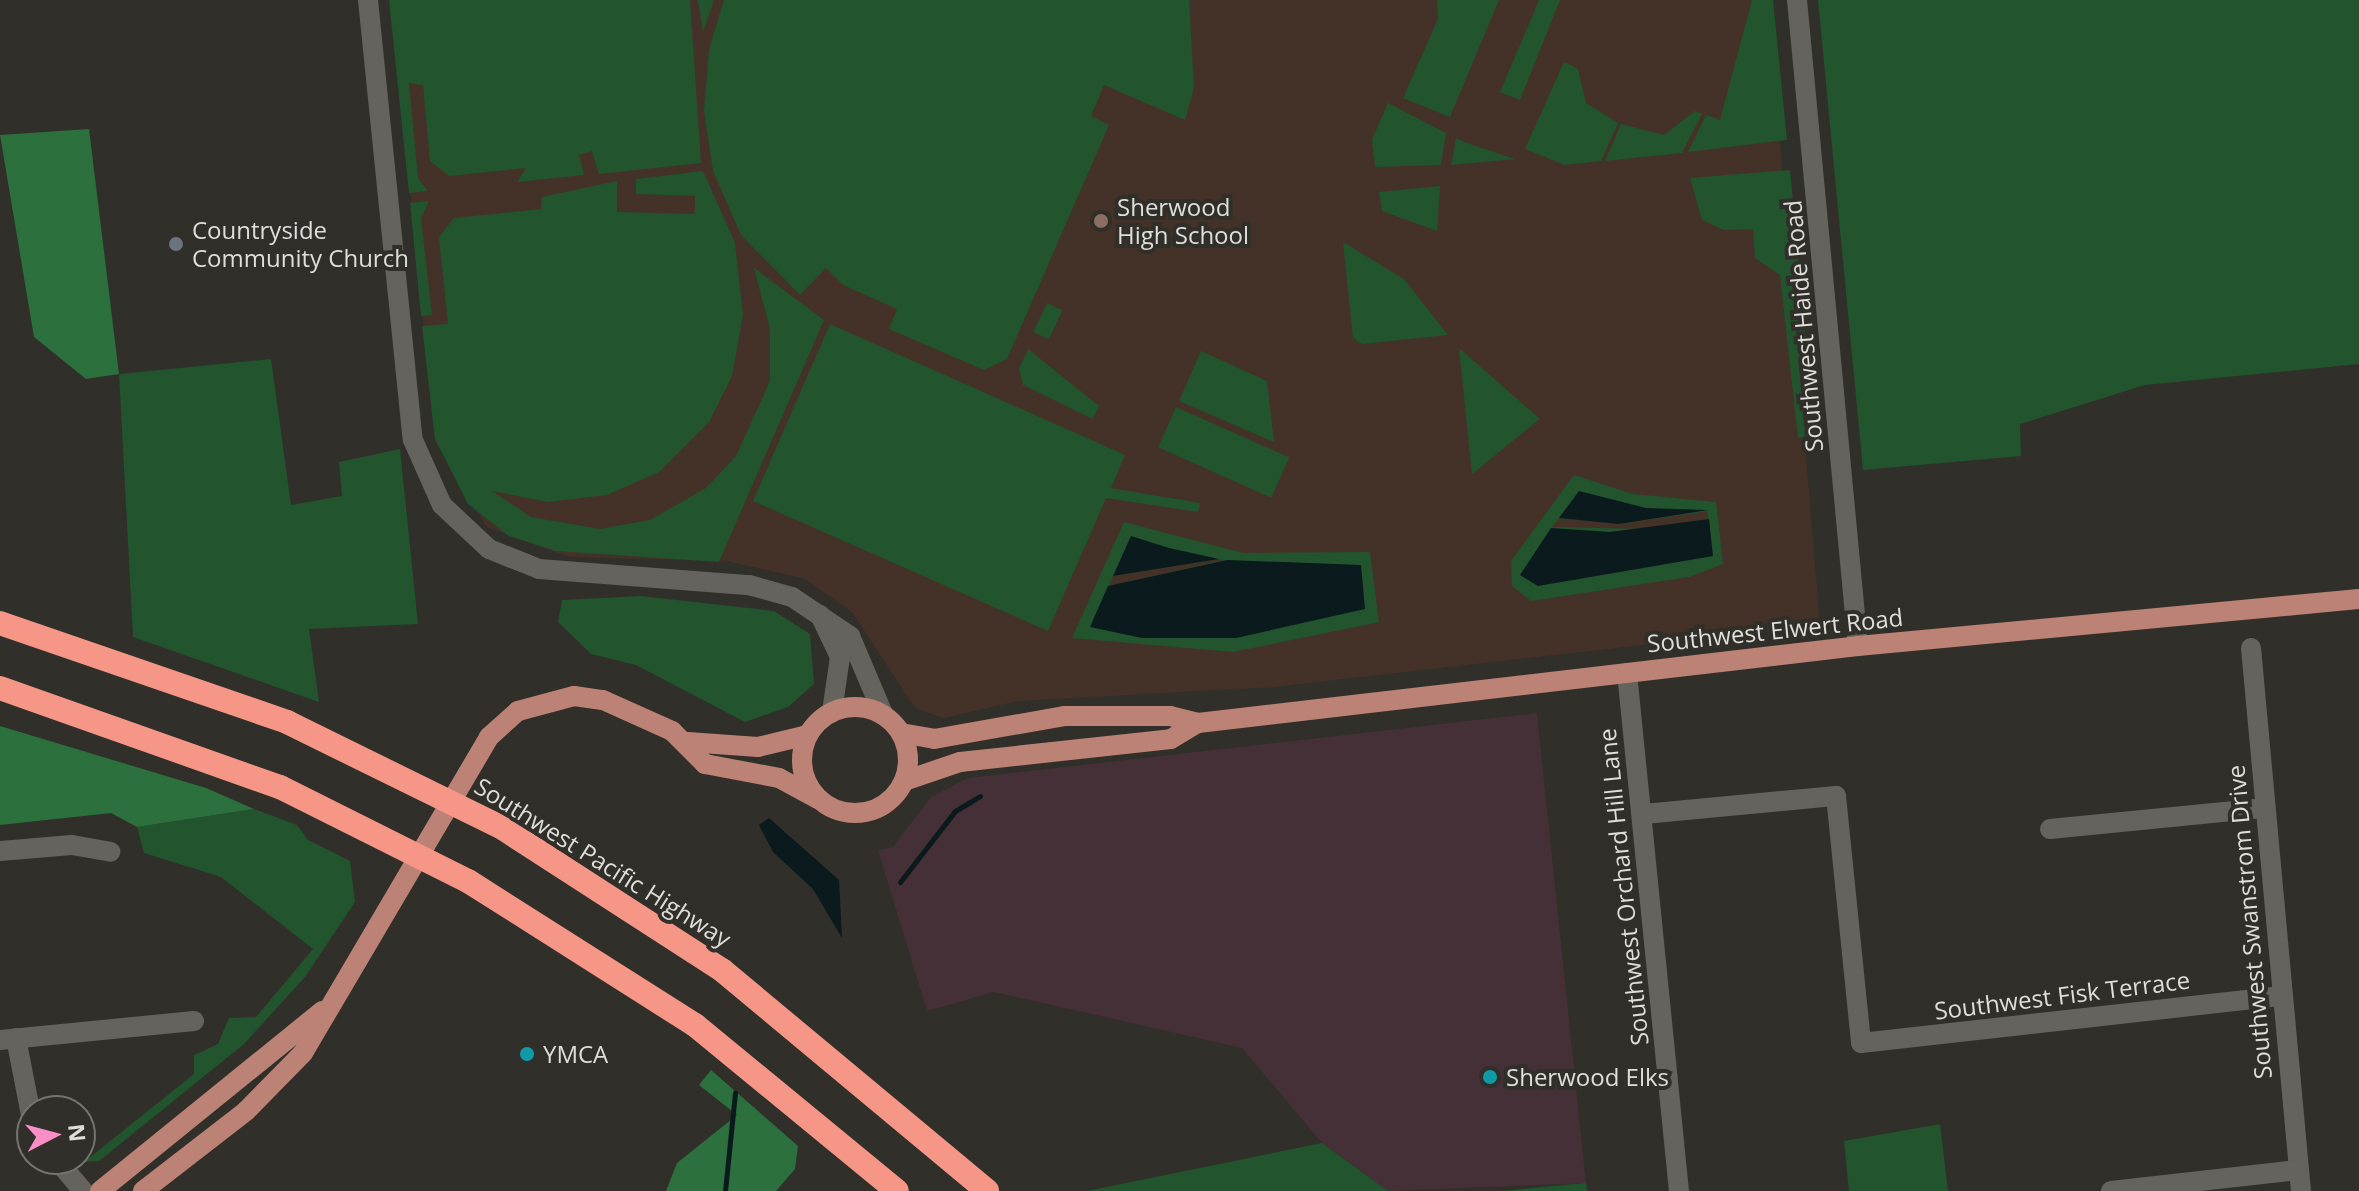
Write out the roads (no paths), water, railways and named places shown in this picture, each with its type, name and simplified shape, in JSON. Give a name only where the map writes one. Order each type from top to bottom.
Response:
[{"type":"highway","name":"Southwest Pacific Highway","points":[[0,623],[227,698],[452,801],[722,970],[987,1191]]},
{"type":"highway","points":[[0,688],[216,761],[421,856],[695,1025],[897,1191]]},
{"type":"main road","name":"Southwest Elwert Road","points":[[901,733],[934,739],[1064,716],[1170,716],[1198,723],[1858,646],[2359,599]]},
{"type":"main road","points":[[143,1191],[270,1090],[303,1053],[325,1009],[421,856],[489,737],[537,702],[603,700],[688,742],[758,747],[808,735],[832,712],[867,708],[884,716],[901,733],[904,781],[881,808],[862,813],[818,799],[779,778],[705,764],[688,742]]},
{"type":"main road","name":"Southwest Elwert Road","points":[[904,781],[960,762],[1171,739],[1198,723]]},
{"type":"main road","points":[[808,735],[802,769],[818,799]]},
{"type":"main road","points":[[100,1191],[325,1009]]},
{"type":"street","points":[[368,0],[413,440],[437,498],[478,541],[526,566],[761,587],[820,615],[850,636],[884,716]]},
{"type":"street","name":"Southwest Haide Road","points":[[1797,0],[1858,646]]},
{"type":"street","points":[[820,615],[840,657],[832,712]]},
{"type":"street","name":"Southwest Swanstrom Drive","points":[[2251,648],[2279,996],[2301,1191]]},
{"type":"street","name":"Southwest Orchard Hill Lane","points":[[1627,673],[1644,814],[1679,1191]]},
{"type":"street","name":"Southwest Fisk Terrace","points":[[1644,814],[1836,796],[1861,1043],[2279,996]]},
{"type":"street","points":[[2050,829],[2265,808]]},
{"type":"street","points":[[0,851],[72,845],[110,852]]},
{"type":"street","points":[[25,1095],[8,1039],[194,1021]]},
{"type":"street","points":[[2111,1191],[2298,1170]]},
{"type":"street","points":[[70,1175],[83,1191]]},
{"type":"waterway","points":[[900,882],[955,811],[980,796]]},
{"type":"waterway","points":[[725,1191],[735,1093]]},
{"type":"place","name":"Sherwood High School","points":[[1101,221]]},
{"type":"place","name":"Countryside Community Church","points":[[176,244]]},
{"type":"place","name":"YMCA","points":[[527,1054]]},
{"type":"place","name":"Sherwood Elks","points":[[1490,1077]]}]
